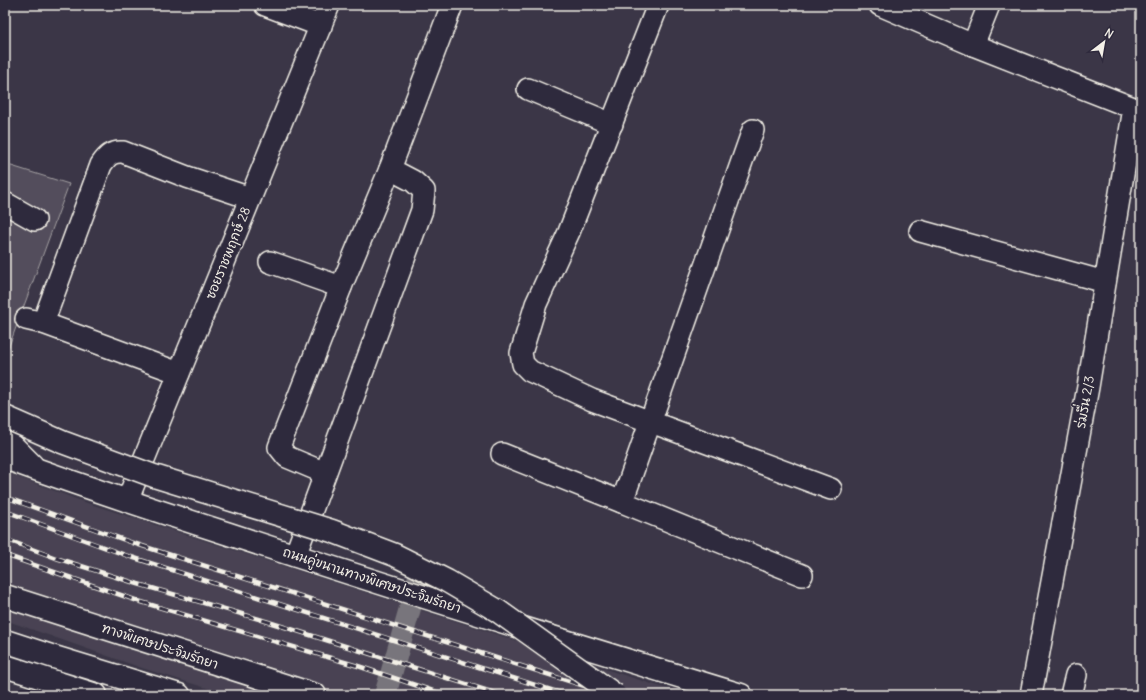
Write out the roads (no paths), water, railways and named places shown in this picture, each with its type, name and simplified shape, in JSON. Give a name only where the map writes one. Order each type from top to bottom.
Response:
[{"type":"main road","points":[[5,417],[62,442],[154,476],[332,531],[395,555],[447,581],[498,611],[615,695]]},
{"type":"main road","points":[[5,438],[35,469]]},
{"type":"main road","name":"ถนนคู่ขนานทางพิเศษประจิมรัถยา","points":[[5,458],[295,556],[741,695]]},
{"type":"main road","name":"ทางพิเศษประจิมรัถยา","points":[[5,596],[315,695]]},
{"type":"main road","points":[[5,641],[179,695]]},
{"type":"main road","points":[[5,666],[96,695]]},
{"type":"street","points":[[265,5],[321,26]]},
{"type":"street","name":"ซอยราชพฤกษ์ 28","points":[[127,500],[329,5]]},
{"type":"street","points":[[325,473],[287,457],[278,447],[341,287],[390,169],[452,5]]},
{"type":"street","points":[[658,5],[569,232],[536,304],[521,353],[523,364],[530,371],[592,400],[831,489]]},
{"type":"street","points":[[880,5],[973,45],[1138,109]]},
{"type":"street","points":[[973,45],[989,5]]},
{"type":"street","points":[[528,89],[612,124]]},
{"type":"street","name":"ร่มรื่น 2/3","points":[[1031,695],[1138,109]]},
{"type":"street","points":[[622,502],[753,130]]},
{"type":"street","points":[[179,372],[35,321],[101,165],[107,156],[113,153],[124,152],[187,177],[250,198]]},
{"type":"street","points":[[295,556],[422,210],[424,191],[413,181],[390,169]]},
{"type":"street","points":[[5,203],[35,220]]},
{"type":"street","points":[[920,232],[1106,282]]},
{"type":"street","points":[[270,262],[341,287]]},
{"type":"street","points":[[502,454],[802,574]]},
{"type":"street","points":[[1071,695],[1076,675]]},
{"type":"waterway","points":[[385,695],[419,577]]},
{"type":"railway","points":[[5,497],[133,543],[613,695]]},
{"type":"railway","points":[[5,511],[128,556],[567,695]]},
{"type":"railway","points":[[5,539],[56,558],[138,584],[259,619],[501,695]]},
{"type":"railway","points":[[5,555],[138,601],[358,666],[445,695]]}]
